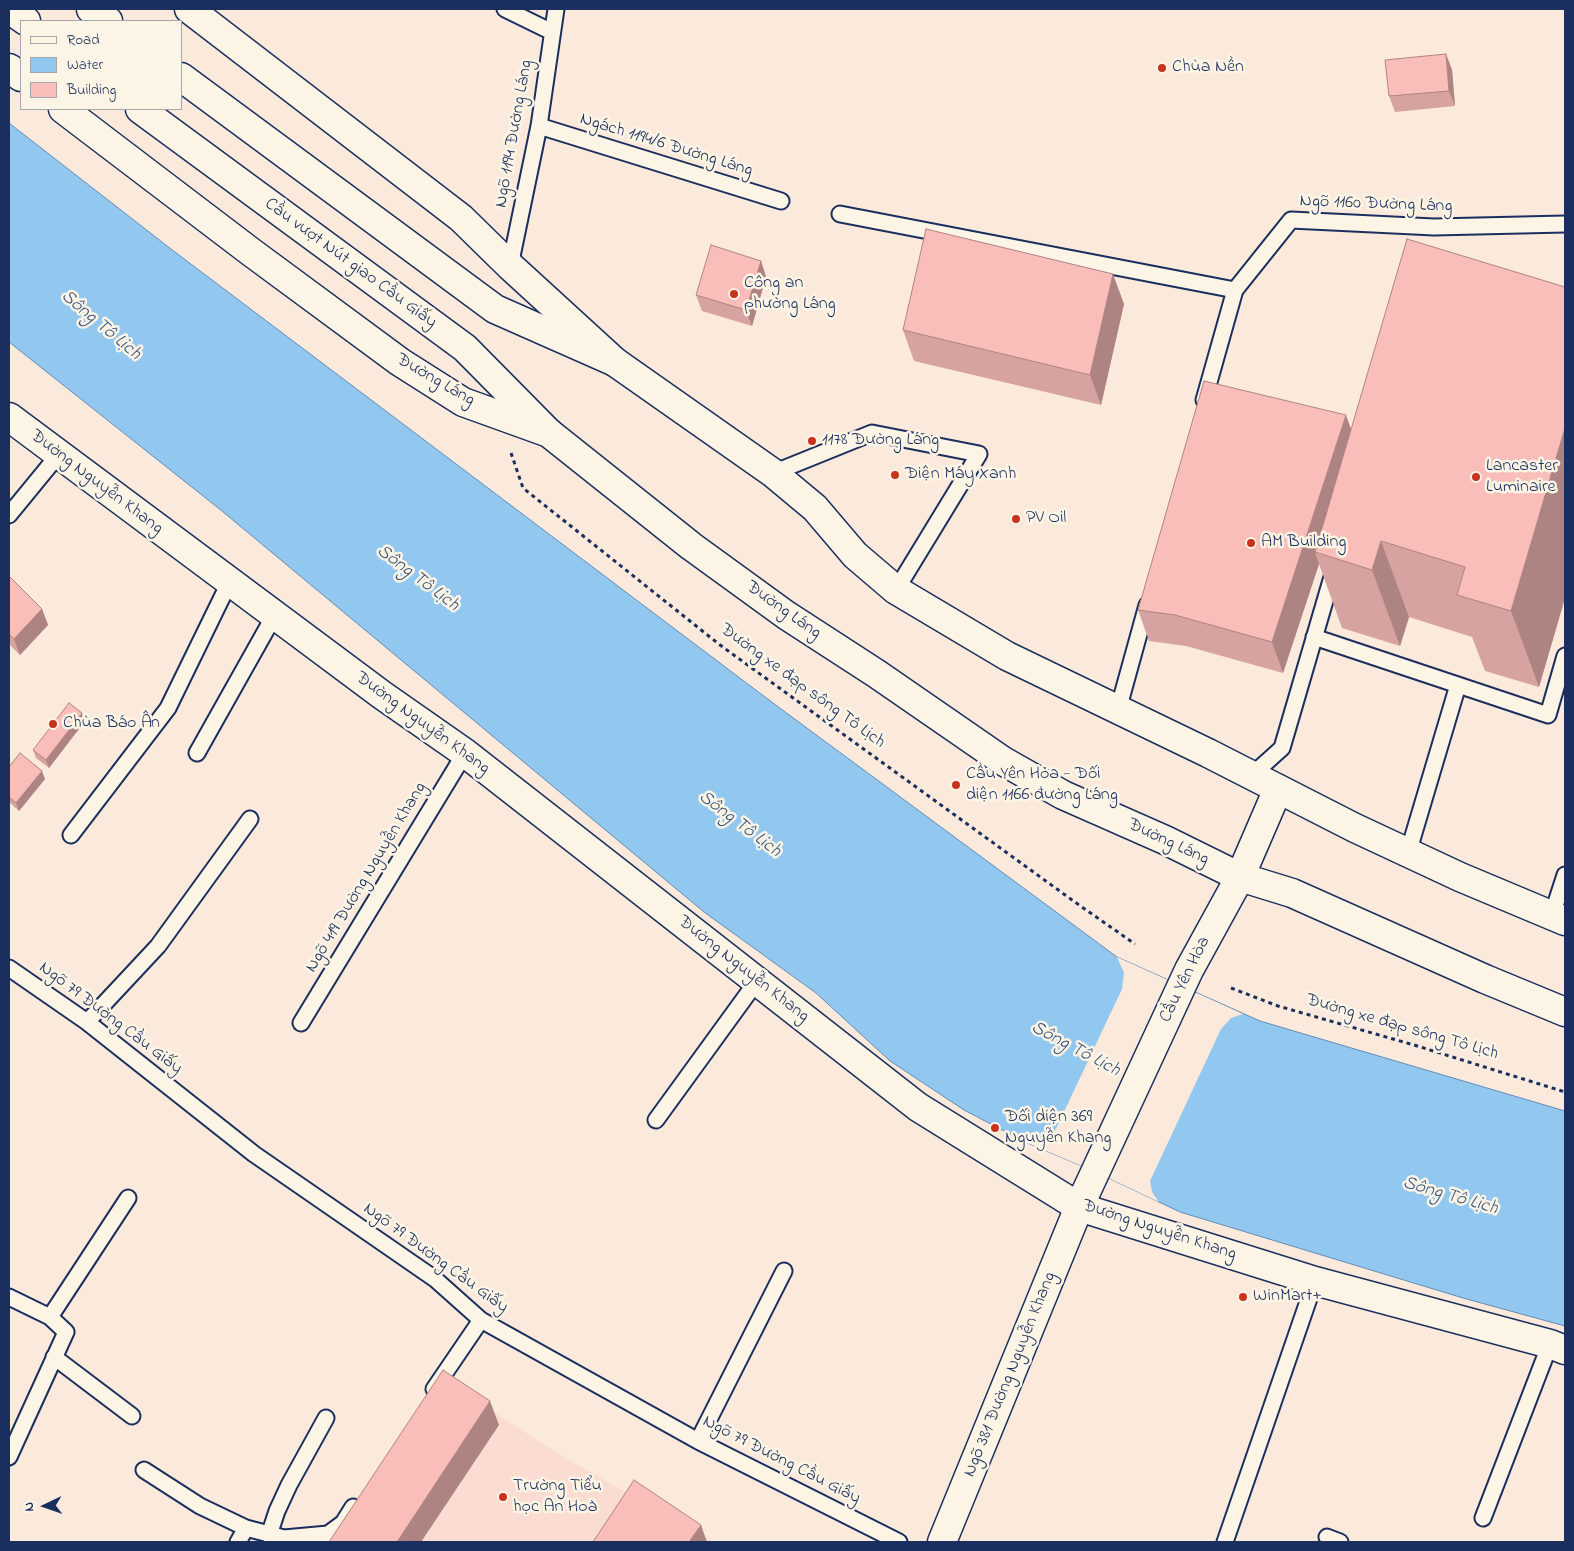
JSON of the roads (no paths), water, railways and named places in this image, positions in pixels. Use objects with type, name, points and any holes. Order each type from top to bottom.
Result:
[{"type":"main road","points":[[9,9],[25,20]]},
{"type":"main road","points":[[91,9],[107,20]]},
{"type":"main road","points":[[189,9],[461,218],[510,266],[615,362],[773,473],[815,508],[855,555],[896,590],[1007,656],[1408,853],[1559,918]]},
{"type":"main road","points":[[9,68],[20,76]]},
{"type":"main road","points":[[182,78],[495,309],[615,362]]},
{"type":"main road","name":"Đường Láng","points":[[64,110],[400,362],[463,402],[548,433],[691,546],[778,610],[877,674],[997,757],[1063,795],[1165,840],[1240,877],[1292,893],[1485,979],[1565,1012]]},
{"type":"main road","name":"Cầu vượt Nút giao Cầu Giấy","points":[[141,110],[465,348],[548,433]]},
{"type":"main road","name":"Đường Nguyễn Khang","points":[[9,417],[229,583],[465,753],[918,1107],[1079,1207],[1315,1281],[1558,1347]]},
{"type":"main road","name":"Cầu Yên Hòa","points":[[1079,1207],[1189,970],[1240,877],[1278,789]]},
{"type":"main road","name":"Ngõ 381 Đường Nguyễn Khang","points":[[942,1542],[1079,1207]]},
{"type":"lane","points":[[505,9],[552,32]]},
{"type":"lane","name":"Ngõ 1194 Đường Láng","points":[[510,266],[539,126],[556,9]]},
{"type":"lane","name":"Ngách 1194/6 Đường Láng","points":[[539,126],[781,201]]},
{"type":"lane","points":[[840,214],[1236,290]]},
{"type":"lane","name":"Ngõ 1160 Đường Láng","points":[[1201,410],[1236,290],[1291,220],[1434,227],[1565,224]]},
{"type":"lane","points":[[773,473],[872,433],[980,454],[896,590]]},
{"type":"lane","points":[[9,515],[59,454]]},
{"type":"lane","points":[[1251,776],[1282,748],[1339,552]]},
{"type":"lane","points":[[71,835],[168,708],[229,583]]},
{"type":"lane","points":[[1118,710],[1151,593]]},
{"type":"lane","points":[[197,753],[274,616]]},
{"type":"lane","points":[[1314,637],[1548,715],[1565,656]]},
{"type":"lane","points":[[1408,853],[1458,685]]},
{"type":"lane","name":"Ngõ 419 Đường Nguyễn Khang","points":[[301,1023],[465,753]]},
{"type":"lane","points":[[87,1022],[158,946],[250,820]]},
{"type":"lane","points":[[1559,918],[1565,875]]},
{"type":"lane","name":"Ngõ 79 Đường Cầu Giấy","points":[[9,968],[87,1022],[254,1154],[435,1279],[482,1320],[698,1440],[899,1542]]},
{"type":"lane","points":[[656,1120],[757,981]]},
{"type":"lane","points":[[50,1317],[128,1198]]},
{"type":"lane","points":[[698,1440],[784,1271]]},
{"type":"lane","points":[[1225,1542],[1315,1281]]},
{"type":"lane","points":[[9,1297],[50,1317],[66,1332],[9,1457]]},
{"type":"lane","points":[[426,1401],[482,1320]]},
{"type":"lane","points":[[1483,1518],[1558,1347]]},
{"type":"lane","points":[[54,1357],[132,1416]]},
{"type":"lane","points":[[269,1535],[288,1485],[326,1418]]},
{"type":"lane","points":[[144,1470],[200,1506],[246,1528],[284,1538],[328,1534],[343,1523],[359,1498]]},
{"type":"lane","points":[[238,1542],[246,1528]]},
{"type":"water","name":"Sông Tô Lịch","points":[[9,123],[171,249],[773,703],[1117,957],[1260,1021],[1565,1111],[1565,1326],[1463,1298],[1180,1212],[1096,1172],[1023,1141],[964,1110],[890,1061],[816,993],[704,912],[222,511],[9,342]]},
{"type":"place","name":"Chùa Nền","points":[[1162,68]]},
{"type":"place","name":"Công an phường Láng","points":[[734,294]]},
{"type":"place","name":"1178 Đường Láng","points":[[812,441]]},
{"type":"place","name":"Điện Máy Xanh","points":[[895,475]]},
{"type":"place","name":"Lancaster Luminaire","points":[[1476,477]]},
{"type":"place","name":"PV Oil","points":[[1016,519]]},
{"type":"place","name":"AM Building","points":[[1251,543]]},
{"type":"place","name":"Chùa Báo Ân","points":[[53,724]]},
{"type":"place","name":"Cầu Yên Hòa - Đối diện 1166 đường Láng","points":[[956,785]]},
{"type":"place","name":"Đối diện 369 Nguyễn Khang","points":[[995,1128]]},
{"type":"place","name":"WinMart+","points":[[1243,1297]]},
{"type":"place","name":"Trường Tiểu học An Hoà","points":[[503,1497]]}]
